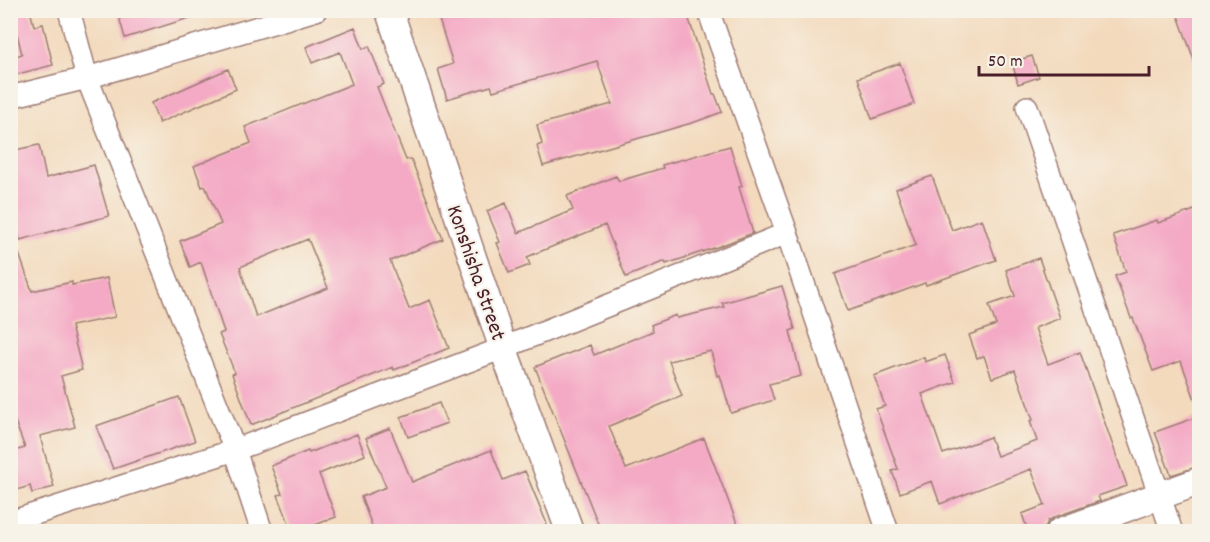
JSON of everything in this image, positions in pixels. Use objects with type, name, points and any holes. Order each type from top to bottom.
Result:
[{"type":"street","points":[[69,10],[87,78],[235,450],[262,531]]},
{"type":"street","points":[[10,97],[87,78],[316,10]]},
{"type":"street","name":"Konshisha Street","points":[[389,10],[503,348],[570,531]]},
{"type":"street","points":[[708,10],[787,233],[888,531]]},
{"type":"street","points":[[1027,107],[1172,531]]},
{"type":"street","points":[[10,522],[235,450],[503,348],[787,233]]},
{"type":"street","points":[[1060,531],[1200,481]]},
{"type":"building","points":[[11,10],[30,10],[34,26],[43,24],[53,65],[10,76],[10,58],[22,54]]},
{"type":"building","points":[[117,10],[199,10],[199,15],[125,38]]},
{"type":"building","points":[[436,10],[686,10],[713,94],[722,112],[543,166],[537,146],[542,144],[537,125],[612,104],[597,61],[493,91],[491,86],[447,99],[438,69],[453,64]]},
{"type":"building","points":[[1176,10],[1200,10],[1200,68],[1197,68]]},
{"type":"building","points":[[355,27],[363,49],[369,46],[384,84],[377,87],[406,160],[411,159],[443,239],[390,261],[409,309],[430,300],[449,348],[394,370],[393,367],[251,425],[232,374],[235,373],[219,334],[224,332],[201,262],[190,267],[180,241],[221,224],[194,166],[251,143],[245,127],[352,84],[340,52],[312,63],[306,47]],"holes":[[[308,239],[328,288],[256,317],[240,267]]]},
{"type":"building","points":[[1032,56],[1039,77],[1018,84],[1012,62]]},
{"type":"building","points":[[900,63],[914,104],[872,119],[858,78]]},
{"type":"building","points":[[228,69],[236,89],[159,123],[151,103]]},
{"type":"building","points":[[39,145],[46,178],[94,165],[109,216],[20,240],[10,204],[10,151]]},
{"type":"building","points":[[730,146],[753,233],[666,264],[665,261],[626,277],[605,225],[527,257],[530,265],[509,273],[497,243],[500,242],[487,211],[506,203],[518,233],[573,210],[567,196],[616,176],[619,181],[663,168],[662,165]]},
{"type":"building","points":[[932,176],[952,230],[982,219],[996,260],[848,311],[835,274],[916,245],[896,189]]},
{"type":"building","points":[[1200,208],[1200,405],[1197,405],[1181,361],[1153,371],[1115,276],[1126,272],[1113,235],[1157,220],[1158,223]]},
{"type":"building","points":[[13,236],[32,291],[72,282],[72,285],[107,278],[115,317],[71,326],[82,370],[61,376],[75,427],[40,436],[54,487],[32,493],[30,486],[10,492],[10,452],[25,448],[10,408],[10,237]]},
{"type":"building","points":[[1039,258],[1060,318],[1035,328],[1048,364],[1080,352],[1127,486],[1098,496],[1100,501],[1055,517],[1048,521],[1045,528],[1028,531],[1022,514],[1045,505],[1031,469],[940,504],[932,481],[900,493],[892,471],[898,469],[876,409],[885,406],[874,376],[924,357],[925,362],[945,355],[955,382],[922,394],[943,454],[990,437],[997,456],[1037,441],[1030,421],[1033,420],[1015,370],[992,378],[984,356],[977,358],[969,335],[996,325],[989,305],[1015,296],[1006,270]]},
{"type":"building","points":[[782,286],[795,329],[790,331],[801,376],[769,384],[774,400],[731,413],[720,375],[717,376],[711,351],[669,361],[682,396],[609,426],[626,469],[704,438],[740,531],[601,531],[535,367],[590,345],[594,355],[653,331],[651,325],[676,315],[677,318],[724,307],[722,303]]},
{"type":"building","points":[[179,397],[195,441],[113,469],[96,426]]},
{"type":"building","points":[[439,403],[447,423],[408,437],[401,417]]},
{"type":"building","points":[[1200,416],[1200,466],[1171,475],[1155,432]]},
{"type":"building","points":[[390,428],[412,482],[491,450],[503,480],[525,471],[547,524],[530,531],[374,531],[361,497],[386,487],[366,438]]},
{"type":"building","points":[[357,434],[365,455],[319,474],[336,517],[299,531],[292,531],[278,495],[282,494],[271,466]]}]
